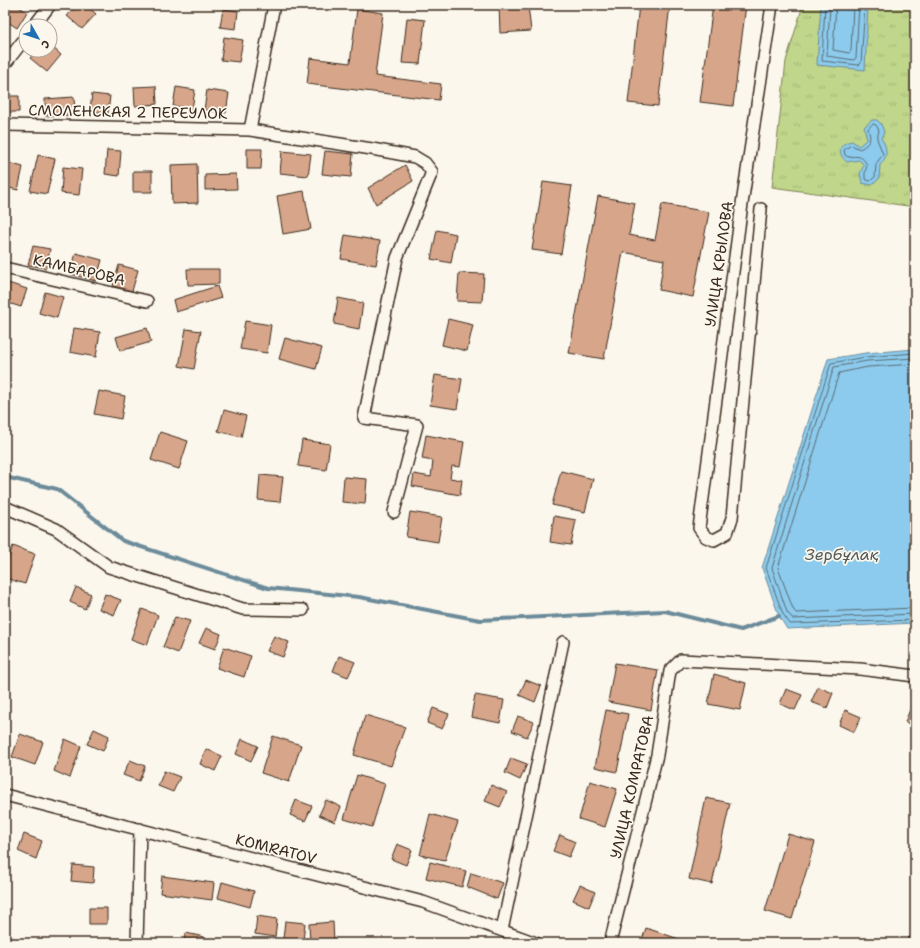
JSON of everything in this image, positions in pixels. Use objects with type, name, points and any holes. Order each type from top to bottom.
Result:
[{"type":"street","points":[[40,18],[50,5]]},
{"type":"street","points":[[250,130],[274,5]]},
{"type":"street","name":"УЛИЦА КРЫЛОВА","points":[[761,209],[732,518],[726,533],[714,540],[706,537],[699,528],[742,204],[772,5]]},
{"type":"street","points":[[5,64],[18,47]]},
{"type":"street","name":"СМОЛЕНСКАЯ 2 ПЕРЕУЛОК","points":[[5,125],[250,130],[415,157],[425,163],[432,172],[397,258],[364,418],[417,425],[394,512]]},
{"type":"street","name":"КАМБАРОВА","points":[[5,268],[147,301]]},
{"type":"street","points":[[5,507],[56,530],[109,567],[243,609],[303,610]]},
{"type":"street","points":[[502,930],[563,642]]},
{"type":"street","name":"УЛИЦА КОМРАТОВА","points":[[610,943],[658,754],[670,671],[681,660],[860,668],[915,676]]},
{"type":"street","name":"KOMRATOV","points":[[5,795],[423,902],[536,943]]},
{"type":"street","points":[[137,943],[140,829]]},
{"type":"green space","points":[[803,5],[915,5],[915,207],[772,187],[786,61]]},
{"type":"water","points":[[821,5],[868,5],[865,70],[817,65]]},
{"type":"water","points":[[872,120],[877,120],[881,124],[884,132],[881,138],[885,145],[886,156],[880,165],[879,179],[871,185],[862,183],[860,173],[864,165],[859,160],[847,162],[841,155],[840,149],[844,144],[852,141],[859,146],[867,139],[864,127]]},
{"type":"water","name":"Зербұлақ","points":[[915,349],[915,623],[787,629],[779,616],[762,568],[828,359],[866,353]]},
{"type":"building","points":[[8,5],[16,5],[27,12],[23,18],[18,18],[17,28],[5,20],[5,9]]},
{"type":"building","points":[[77,5],[86,5],[96,14],[82,29],[67,16]]},
{"type":"building","points":[[499,5],[528,5],[531,31],[500,33]]},
{"type":"building","points":[[639,5],[670,5],[658,106],[628,103]]},
{"type":"building","points":[[713,5],[746,5],[733,106],[700,102]]},
{"type":"building","points":[[223,9],[238,11],[236,29],[220,27]]},
{"type":"building","points":[[357,9],[383,13],[375,76],[441,84],[439,100],[307,84],[310,58],[350,63]]},
{"type":"building","points":[[407,18],[425,20],[420,64],[402,63]]},
{"type":"building","points":[[224,37],[243,40],[239,62],[221,60]]},
{"type":"building","points":[[58,52],[61,55],[47,72],[30,58],[58,58]]},
{"type":"building","points":[[156,86],[157,104],[135,106],[134,87]]},
{"type":"building","points":[[176,87],[195,90],[192,109],[173,106]]},
{"type":"building","points":[[207,90],[229,93],[226,113],[204,110]]},
{"type":"building","points":[[92,94],[110,96],[108,113],[90,111]]},
{"type":"building","points":[[5,96],[19,96],[19,112],[5,112]]},
{"type":"building","points":[[74,97],[75,115],[45,116],[45,99]]},
{"type":"building","points":[[247,149],[262,149],[261,169],[247,169]]},
{"type":"building","points":[[107,150],[121,151],[119,176],[105,174]]},
{"type":"building","points":[[282,151],[311,154],[308,176],[280,173]]},
{"type":"building","points":[[325,151],[353,154],[351,177],[322,174]]},
{"type":"building","points":[[38,155],[55,159],[47,194],[30,191]]},
{"type":"building","points":[[5,162],[23,167],[18,190],[5,187]]},
{"type":"building","points":[[197,164],[198,203],[172,204],[171,165]]},
{"type":"building","points":[[405,165],[413,181],[376,204],[368,188]]},
{"type":"building","points":[[63,167],[82,169],[79,195],[61,193]]},
{"type":"building","points":[[133,171],[152,171],[152,192],[133,192]]},
{"type":"building","points":[[236,174],[237,189],[205,190],[205,175]]},
{"type":"building","points":[[543,182],[572,186],[561,254],[532,250]]},
{"type":"building","points":[[304,191],[311,229],[283,234],[277,196]]},
{"type":"building","points":[[598,196],[635,203],[629,235],[655,240],[662,204],[709,212],[693,297],[659,290],[664,260],[623,252],[604,359],[569,353]]},
{"type":"building","points":[[437,230],[456,234],[451,263],[431,259]]},
{"type":"building","points":[[345,235],[380,241],[376,265],[341,259]]},
{"type":"building","points":[[33,246],[50,249],[46,268],[28,265]]},
{"type":"building","points":[[76,253],[102,260],[96,281],[70,274]]},
{"type":"building","points":[[119,265],[138,270],[132,291],[113,286]]},
{"type":"building","points":[[187,269],[219,269],[219,284],[188,285]]},
{"type":"building","points":[[459,273],[484,274],[482,302],[457,301]]},
{"type":"building","points":[[5,282],[27,289],[21,307],[5,302]]},
{"type":"building","points":[[217,286],[221,298],[176,312],[173,300]]},
{"type":"building","points":[[45,292],[63,297],[57,318],[39,313]]},
{"type":"building","points":[[338,298],[363,303],[359,329],[334,324]]},
{"type":"building","points":[[448,319],[473,325],[467,351],[442,345]]},
{"type":"building","points":[[245,321],[271,325],[267,353],[240,349]]},
{"type":"building","points":[[74,328],[100,332],[96,357],[70,352]]},
{"type":"building","points":[[147,328],[151,342],[120,351],[116,337]]},
{"type":"building","points":[[186,329],[201,331],[194,369],[179,366]]},
{"type":"building","points":[[285,338],[322,348],[316,369],[279,359]]},
{"type":"building","points":[[435,375],[462,379],[457,409],[430,405]]},
{"type":"building","points":[[99,391],[125,396],[121,419],[94,414]]},
{"type":"building","points":[[224,410],[246,416],[241,437],[218,431]]},
{"type":"building","points":[[160,432],[188,441],[179,469],[151,460]]},
{"type":"building","points":[[426,435],[464,442],[460,467],[452,466],[450,478],[462,480],[460,495],[412,486],[414,474],[431,477],[433,461],[422,459]]},
{"type":"building","points":[[302,440],[330,444],[326,470],[298,466]]},
{"type":"building","points":[[561,471],[593,479],[585,512],[552,505]]},
{"type":"building","points":[[260,475],[283,477],[280,502],[258,500]]},
{"type":"building","points":[[344,477],[367,479],[365,504],[342,502]]},
{"type":"building","points":[[410,512],[442,517],[438,542],[406,537]]},
{"type":"building","points":[[554,516],[576,520],[571,545],[550,542]]},
{"type":"building","points":[[13,546],[35,554],[25,584],[5,578],[5,567]]},
{"type":"building","points":[[76,587],[91,594],[85,609],[70,602]]},
{"type":"building","points":[[105,594],[121,600],[114,615],[99,609]]},
{"type":"building","points":[[142,609],[158,615],[147,645],[131,639]]},
{"type":"building","points":[[175,617],[190,621],[178,653],[163,647]]},
{"type":"building","points":[[206,628],[221,634],[215,649],[199,643]]},
{"type":"building","points":[[274,636],[289,642],[283,657],[267,651]]},
{"type":"building","points":[[224,647],[251,656],[244,677],[217,668]]},
{"type":"building","points":[[339,656],[355,662],[348,677],[333,671]]},
{"type":"building","points":[[615,663],[658,670],[651,710],[608,702]]},
{"type":"building","points":[[714,674],[746,683],[740,710],[708,704]]},
{"type":"building","points":[[526,680],[541,686],[535,702],[519,695]]},
{"type":"building","points":[[818,687],[833,693],[827,708],[811,702]]},
{"type":"building","points":[[786,689],[802,695],[795,710],[780,704]]},
{"type":"building","points":[[475,695],[504,700],[500,723],[471,717]]},
{"type":"building","points":[[911,707],[915,708],[915,726],[905,722]]},
{"type":"building","points":[[433,708],[449,714],[442,729],[427,723]]},
{"type":"building","points":[[606,710],[628,714],[617,772],[595,767]]},
{"type":"building","points":[[845,710],[861,717],[854,732],[839,725]]},
{"type":"building","points":[[365,715],[405,727],[391,766],[354,755]]},
{"type":"building","points":[[518,716],[534,722],[527,737],[512,731]]},
{"type":"building","points":[[94,729],[109,736],[103,751],[87,744]]},
{"type":"building","points":[[20,734],[43,742],[35,765],[12,757]]},
{"type":"building","points":[[273,736],[301,745],[289,782],[261,773]]},
{"type":"building","points":[[65,739],[81,746],[70,778],[54,771]]},
{"type":"building","points":[[242,739],[258,746],[251,761],[236,754]]},
{"type":"building","points":[[206,749],[222,756],[215,771],[200,764]]},
{"type":"building","points":[[511,758],[527,764],[520,780],[505,773]]},
{"type":"building","points":[[130,760],[145,766],[139,781],[123,775]]},
{"type":"building","points":[[164,771],[180,777],[173,792],[158,786]]},
{"type":"building","points":[[357,775],[385,784],[372,827],[344,819]]},
{"type":"building","points":[[590,781],[617,789],[605,827],[579,819]]},
{"type":"building","points":[[491,785],[507,792],[500,807],[485,801]]},
{"type":"building","points":[[706,798],[730,803],[712,884],[689,879]]},
{"type":"building","points":[[296,800],[312,806],[305,821],[290,815]]},
{"type":"building","points":[[326,800],[341,807],[335,822],[319,815]]},
{"type":"building","points":[[430,814],[458,822],[445,860],[420,855]]},
{"type":"building","points":[[24,834],[42,841],[36,859],[18,851]]},
{"type":"building","points":[[788,834],[815,842],[792,919],[765,911]]},
{"type":"building","points":[[560,835],[575,842],[569,857],[553,851]]},
{"type":"building","points":[[397,844],[412,850],[406,865],[391,859]]},
{"type":"building","points":[[430,862],[466,871],[462,887],[426,878]]},
{"type":"building","points":[[73,865],[94,867],[93,883],[71,881]]},
{"type":"building","points":[[471,873],[503,883],[497,899],[467,887]]},
{"type":"building","points":[[162,876],[214,883],[212,900],[160,893]]},
{"type":"building","points":[[222,882],[254,891],[250,907],[218,898]]},
{"type":"building","points":[[580,885],[595,892],[589,907],[573,900]]},
{"type":"building","points":[[89,908],[107,908],[107,924],[89,924]]},
{"type":"building","points":[[257,916],[277,919],[275,937],[255,934]]},
{"type":"building","points":[[285,921],[305,923],[303,941],[283,939]]},
{"type":"building","points":[[333,922],[334,943],[310,943],[309,924]]},
{"type":"building","points":[[646,928],[682,940],[681,943],[641,943]]},
{"type":"building","points":[[186,933],[204,937],[203,943],[183,943]]},
{"type":"building","points":[[909,937],[915,939],[915,943],[906,943]]},
{"type":"waterway","points":[[5,477],[57,489],[123,541],[268,588],[359,597],[480,620],[665,611],[741,630],[779,616]]}]
